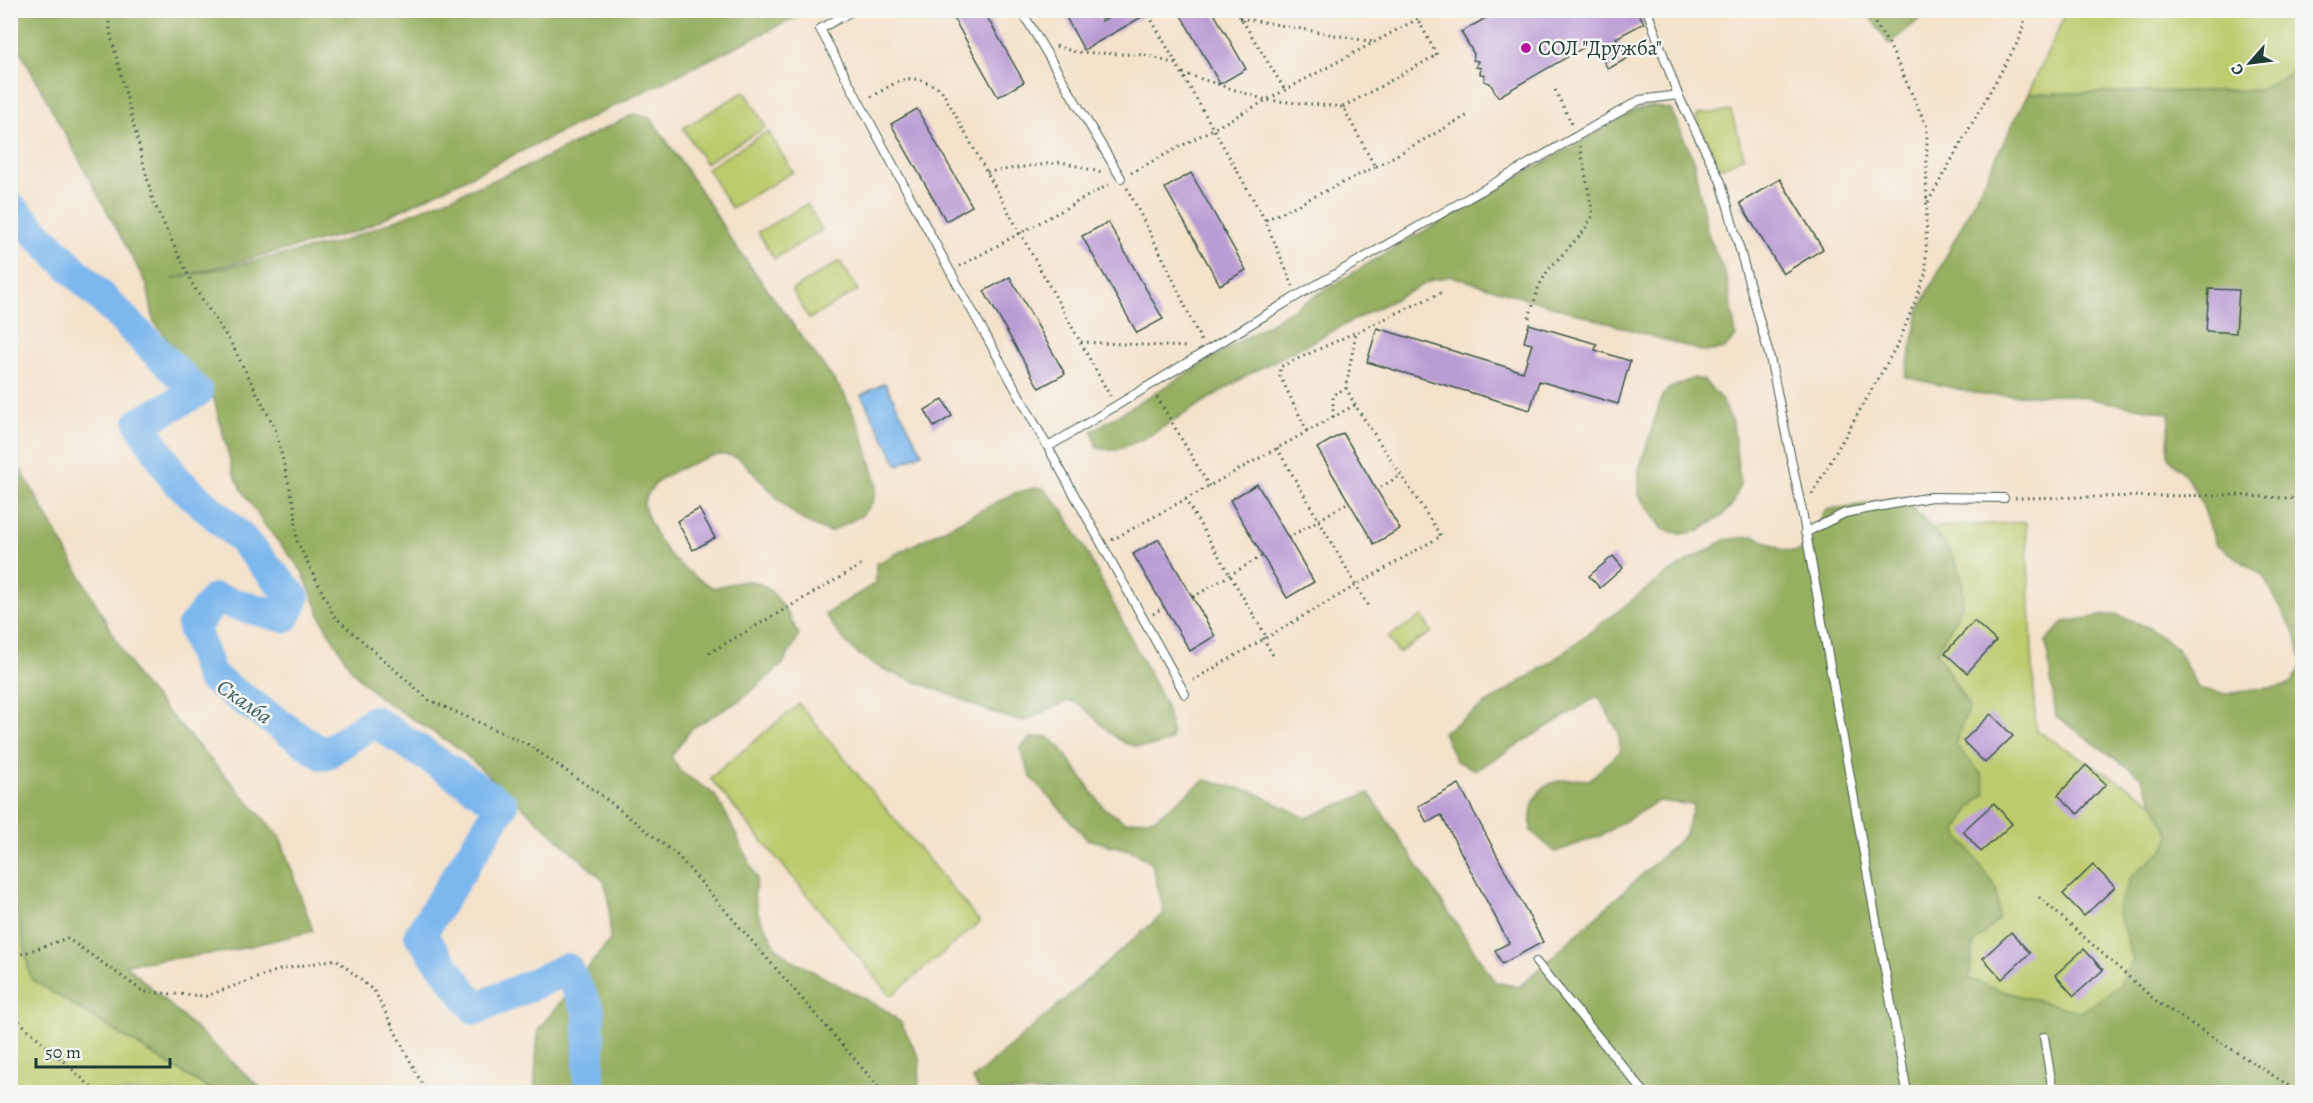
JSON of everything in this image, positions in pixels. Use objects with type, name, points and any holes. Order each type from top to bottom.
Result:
[{"type":"lane","points":[[854,10],[820,29],[950,271],[1183,691]]},
{"type":"lane","points":[[1021,10],[1121,178]]},
{"type":"lane","points":[[1647,10],[1678,95],[1721,182],[1770,358],[1802,511],[1907,1092]]},
{"type":"lane","points":[[1048,447],[1297,296],[1640,100],[1678,95]]},
{"type":"lane","points":[[1805,533],[1845,513],[1931,497],[2004,498]]},
{"type":"lane","points":[[1536,962],[1644,1092]]},
{"type":"lane","points":[[2044,1037],[2053,1092]]},
{"type":"path","points":[[107,10],[111,36],[153,201],[194,287],[231,343],[275,428],[295,509],[297,541],[334,616],[429,700],[527,744],[601,795],[678,856],[883,1092]]},
{"type":"path","points":[[1146,10],[1265,220],[1297,296]]},
{"type":"path","points":[[1236,10],[1285,90]]},
{"type":"path","points":[[950,271],[1434,10]]},
{"type":"path","points":[[1802,511],[1900,340],[1926,272],[1927,127],[1889,44],[1866,10]]},
{"type":"path","points":[[1927,204],[2020,38],[2028,10]]},
{"type":"path","points":[[1240,18],[1375,42]]},
{"type":"path","points":[[1183,73],[1266,100],[1343,107],[1437,55],[1417,19]]},
{"type":"path","points":[[1038,40],[1075,52],[1145,55],[1178,64]]},
{"type":"path","points":[[860,104],[904,79],[920,78],[941,89],[1115,405]]},
{"type":"path","points":[[1529,318],[1539,286],[1548,270],[1584,231],[1593,214],[1578,136],[1555,90]]},
{"type":"path","points":[[1343,107],[1375,167]]},
{"type":"path","points":[[1265,220],[1375,167],[1470,114]]},
{"type":"path","points":[[987,172],[1062,162],[1121,178],[1167,266],[1205,350],[1081,342]]},
{"type":"path","points":[[1307,431],[1281,376],[1280,368],[1443,292]]},
{"type":"path","points":[[1183,691],[1264,637],[1441,536],[1346,388],[1357,331]]},
{"type":"path","points":[[1149,384],[1209,486]]},
{"type":"path","points":[[1333,417],[1334,395],[1346,388]]},
{"type":"path","points":[[1102,545],[1355,405]]},
{"type":"path","points":[[1277,448],[1368,606]]},
{"type":"path","points":[[1376,490],[1401,475]]},
{"type":"path","points":[[2004,498],[2232,495],[2302,499]]},
{"type":"path","points":[[1185,499],[1230,575],[1274,657]]},
{"type":"path","points":[[1288,538],[1349,502]]},
{"type":"path","points":[[1193,597],[1262,556]]},
{"type":"path","points":[[709,653],[863,564]]},
{"type":"path","points":[[2039,897],[2157,1002],[2299,1092]]},
{"type":"path","points":[[10,958],[67,938],[144,992],[206,996],[279,970],[336,959],[375,992],[426,1092]]},
{"type":"path","points":[[10,1013],[97,1092]]},
{"type":"green space","points":[[13,11],[809,11],[358,231],[172,279],[341,242],[530,165],[634,114],[651,118],[731,240],[844,394],[862,432],[877,485],[873,502],[861,516],[830,532],[807,523],[780,501],[742,461],[732,456],[712,456],[692,463],[665,476],[651,490],[643,504],[661,544],[677,562],[713,588],[750,581],[767,588],[786,610],[799,635],[783,664],[739,701],[692,728],[671,757],[681,772],[714,794],[725,812],[757,878],[754,896],[758,914],[777,948],[791,960],[886,1010],[901,1023],[920,1059],[918,1092],[534,1092],[538,1030],[610,940],[609,899],[604,881],[458,748],[380,698],[353,672],[324,624],[302,571],[264,524],[242,490],[233,472],[214,399],[154,322],[147,285],[16,43]]},
{"type":"green space","points":[[1866,11],[1930,11],[1889,44]]},
{"type":"green space","points":[[2067,11],[2302,11],[2302,67],[2260,90],[2028,94]]},
{"type":"green space","points":[[2302,67],[2302,665],[2296,636],[2263,576],[2216,544],[2201,501],[2188,478],[2168,457],[2169,413],[2069,395],[1984,395],[1905,377],[1920,308],[2028,94],[2259,90]]},
{"type":"green space","points":[[745,91],[766,127],[705,163],[683,128]]},
{"type":"green space","points":[[1653,106],[1671,110],[1693,158],[1707,231],[1727,280],[1736,336],[1724,349],[1705,352],[1451,276],[1432,280],[1249,374],[1147,437],[1116,450],[1097,448],[1092,431],[1386,253],[1636,110]]},
{"type":"green space","points":[[1731,111],[1744,156],[1723,168],[1719,166],[1696,118],[1699,114]]},
{"type":"green space","points":[[768,131],[793,172],[731,208],[707,168]]},
{"type":"green space","points":[[807,204],[822,230],[774,259],[758,232]]},
{"type":"green space","points":[[840,261],[858,290],[809,319],[792,290]]},
{"type":"green space","points":[[1694,378],[1703,380],[1722,400],[1733,425],[1740,484],[1734,502],[1722,516],[1699,531],[1681,534],[1663,529],[1639,495],[1639,470],[1662,396],[1669,389]]},
{"type":"green space","points":[[11,452],[139,680],[280,837],[313,931],[226,952],[125,964],[265,1092],[214,1092],[31,979],[17,911],[10,900]]},
{"type":"green space","points":[[1043,488],[1062,509],[1081,541],[1165,704],[1172,731],[1171,740],[1154,746],[1140,747],[1128,744],[1108,731],[1076,702],[1067,701],[1024,721],[990,712],[947,693],[896,675],[872,663],[850,647],[825,614],[876,583],[876,564],[1015,493]]},
{"type":"green space","points":[[1903,498],[1935,532],[1954,558],[1963,588],[1960,609],[1937,652],[1969,707],[1955,744],[1982,775],[1986,793],[1971,807],[1956,831],[1997,889],[1999,919],[1974,943],[1969,979],[2009,993],[2081,1012],[2119,986],[2133,959],[2117,909],[2131,877],[2164,849],[2170,835],[2141,777],[2056,716],[2046,641],[2064,622],[2115,614],[2148,627],[2177,649],[2198,688],[2225,694],[2290,685],[2302,665],[2302,1092],[980,1092],[973,1079],[1164,913],[1152,863],[1133,851],[1087,839],[1031,777],[1020,749],[1030,738],[1047,736],[1060,747],[1103,807],[1125,822],[1155,818],[1205,780],[1254,792],[1306,818],[1369,793],[1495,982],[1519,987],[1684,836],[1694,805],[1658,801],[1600,836],[1555,852],[1531,831],[1531,816],[1537,794],[1552,783],[1563,780],[1589,780],[1620,752],[1619,733],[1598,696],[1476,770],[1456,761],[1443,732],[1551,662],[1668,573],[1725,540],[1755,536],[1780,549],[1795,552],[1809,547],[1825,510]]},
{"type":"green space","points":[[2026,522],[2036,730],[2200,831],[2115,1065],[1934,1092],[1869,531]]},
{"type":"green space","points":[[1422,616],[1432,632],[1398,653],[1388,637]]},
{"type":"green space","points":[[799,704],[980,922],[891,996],[710,778]]},
{"type":"green space","points":[[10,900],[17,911],[31,979],[214,1092],[11,1092]]},
{"type":"water","points":[[885,383],[922,453],[898,465],[861,395]]},
{"type":"building","points":[[949,10],[983,10],[1024,82],[998,97]]},
{"type":"building","points":[[1062,10],[1096,10],[1102,21],[1122,10],[1154,10],[1084,50]]},
{"type":"building","points":[[1178,10],[1212,10],[1246,69],[1220,84]]},
{"type":"building","name":"СОЛ \"Дружба\"","points":[[1500,10],[1637,10],[1644,23],[1616,38],[1628,58],[1608,69],[1593,42],[1498,97],[1490,83],[1484,81],[1485,75],[1480,74],[1481,68],[1476,67],[1478,61],[1473,60],[1474,54],[1461,32]]},
{"type":"building","points":[[917,109],[972,206],[946,221],[891,124]]},
{"type":"building","points":[[1191,173],[1246,270],[1220,285],[1165,188]]},
{"type":"building","points":[[1780,179],[1823,249],[1783,274],[1740,203]]},
{"type":"building","points":[[1108,222],[1163,319],[1137,333],[1082,236]]},
{"type":"building","points":[[1010,277],[1065,374],[1039,388],[984,291]]},
{"type":"building","points":[[2209,289],[2239,290],[2236,333],[2206,331]]},
{"type":"building","points":[[1529,324],[1597,344],[1595,350],[1630,361],[1618,404],[1539,381],[1530,410],[1367,362],[1377,328],[1523,372],[1532,344],[1524,342]]},
{"type":"building","points":[[943,399],[952,416],[934,427],[925,410]]},
{"type":"building","points":[[1343,433],[1400,529],[1374,544],[1317,448]]},
{"type":"building","points":[[1257,484],[1314,582],[1287,598],[1230,500]]},
{"type":"building","points":[[699,509],[715,538],[693,550],[677,521]]},
{"type":"building","points":[[1159,539],[1215,636],[1190,651],[1133,554]]},
{"type":"building","points":[[1613,556],[1623,568],[1600,588],[1589,576]]},
{"type":"building","points":[[1974,621],[1996,641],[1967,673],[1945,653]]},
{"type":"building","points":[[1991,714],[2013,736],[1985,763],[1963,741]]},
{"type":"building","points":[[2086,765],[2106,784],[2078,814],[2058,795]]},
{"type":"building","points":[[1459,784],[1543,942],[1502,964],[1495,950],[1509,943],[1441,815],[1427,823],[1418,806]]},
{"type":"building","points":[[1994,803],[2012,824],[1981,852],[1963,831]]},
{"type":"building","points":[[2093,865],[2115,887],[2084,916],[2063,894]]},
{"type":"building","points":[[2011,932],[2030,953],[2002,979],[1983,958]]},
{"type":"building","points":[[2084,949],[2103,970],[2074,996],[2055,975]]},
{"type":"waterway","name":"Скалба","points":[[10,207],[197,392],[140,423],[175,479],[239,536],[294,598],[285,617],[215,599],[193,627],[211,677],[324,755],[374,721],[502,805],[420,935],[476,1009],[567,969],[589,1011],[589,1092]]},
{"type":"place","name":"СОЛ \"Дружба\"","points":[[1526,48]]}]
